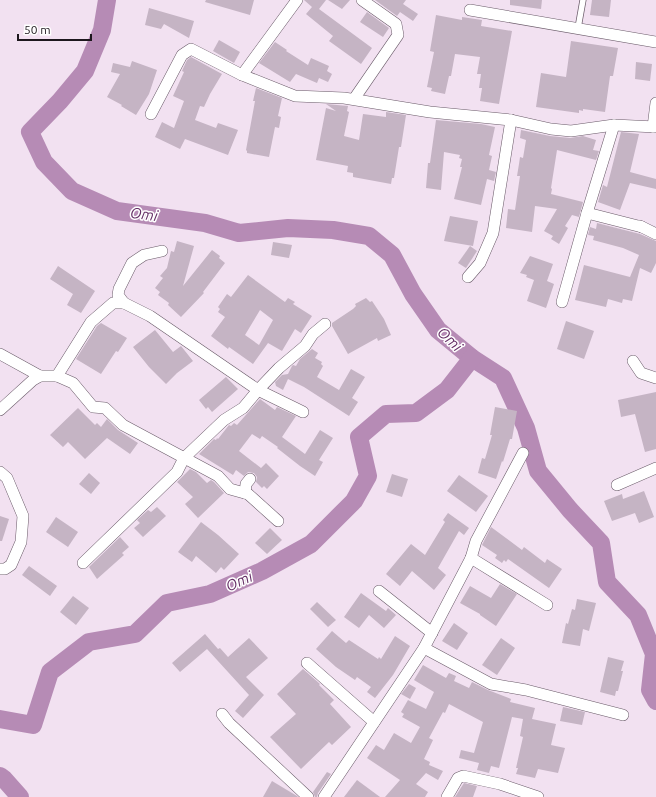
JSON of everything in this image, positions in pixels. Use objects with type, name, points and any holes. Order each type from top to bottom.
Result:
[{"type":"street","points":[[242,74],[297,0]]},
{"type":"street","points":[[354,99],[398,35],[396,24],[362,0]]},
{"type":"street","points":[[470,10],[656,42]]},
{"type":"street","points":[[151,114],[182,56],[191,49],[242,74],[295,96],[354,99],[430,112],[511,120],[571,131],[614,125],[654,127],[656,103]]},
{"type":"street","points":[[468,277],[480,263],[493,233],[511,120]]},
{"type":"street","points":[[562,302],[614,125]]},
{"type":"street","points":[[587,213],[641,227],[656,234]]},
{"type":"street","points":[[162,251],[144,255],[132,263],[119,288],[118,295],[124,303],[150,316],[258,390],[303,412]]},
{"type":"street","points":[[57,376],[91,322],[113,303],[124,303]]},
{"type":"street","points":[[83,563],[177,472],[184,458],[224,420],[243,408],[258,390],[305,346],[313,334],[325,324]]},
{"type":"street","points":[[0,354],[40,376],[57,376],[73,383],[92,407],[105,408],[123,425],[218,476],[230,489],[248,494],[278,521]]},
{"type":"street","points":[[634,361],[641,373],[656,378]]},
{"type":"street","points":[[0,410],[33,380],[40,376]]},
{"type":"street","points":[[324,797],[424,648],[471,558],[476,540],[523,453]]},
{"type":"street","points":[[617,485],[656,468]]},
{"type":"street","points":[[0,472],[7,478],[23,516],[21,542],[11,566],[5,569],[0,569]]},
{"type":"street","points":[[245,493],[246,484],[250,479]]},
{"type":"street","points":[[471,558],[547,605]]},
{"type":"street","points":[[379,591],[432,633]]},
{"type":"street","points":[[424,648],[490,684],[526,690],[623,715]]},
{"type":"street","points":[[307,663],[374,722]]},
{"type":"street","points":[[222,714],[229,723],[308,797]]},
{"type":"street","points":[[447,797],[458,778],[462,776],[500,784],[538,797]]},
{"type":"lane","points":[[578,28],[583,0]]},
{"type":"building","points":[[206,0],[254,0],[250,15],[205,2]]},
{"type":"building","points":[[304,0],[326,0],[319,9],[372,48],[361,64],[329,41],[333,36],[306,14],[312,7]]},
{"type":"building","points":[[328,0],[350,0],[342,9]]},
{"type":"building","points":[[375,0],[406,0],[403,4],[418,14],[413,21],[400,12],[397,16]]},
{"type":"building","points":[[510,0],[542,0],[541,9],[510,5]]},
{"type":"building","points":[[592,0],[611,0],[609,17],[590,15]]},
{"type":"building","points":[[149,8],[194,21],[189,38],[164,24],[161,29],[145,25]]},
{"type":"building","points":[[367,12],[389,28],[383,37],[360,22]]},
{"type":"building","points":[[436,15],[462,20],[462,17],[482,20],[481,26],[512,31],[499,104],[480,101],[482,88],[479,88],[481,74],[477,74],[480,57],[455,54],[451,76],[449,76],[445,94],[431,91],[432,88],[427,87],[434,52],[430,51]]},
{"type":"building","points":[[219,40],[240,52],[234,63],[213,51]]},
{"type":"building","points":[[571,41],[618,48],[613,76],[610,76],[605,112],[583,109],[583,111],[579,110],[579,113],[536,107],[541,73],[566,77]]},
{"type":"building","points":[[275,42],[308,65],[311,58],[329,66],[327,71],[332,74],[328,82],[319,78],[317,83],[296,74],[290,82],[259,63]]},
{"type":"building","points":[[191,57],[222,74],[204,107],[200,106],[195,120],[216,128],[218,123],[238,130],[228,155],[185,139],[180,149],[155,137],[162,122],[174,128],[184,101],[173,96],[184,72],[182,71],[187,60]]},
{"type":"building","points":[[132,61],[157,70],[149,94],[136,115],[107,97],[120,74],[111,72],[113,63],[130,67]]},
{"type":"building","points":[[636,62],[652,64],[650,81],[635,79]]},
{"type":"building","points":[[256,88],[282,98],[278,116],[281,117],[279,128],[275,127],[269,157],[247,153],[246,150]]},
{"type":"building","points":[[326,104],[348,106],[347,111],[349,112],[344,136],[359,140],[363,114],[386,117],[386,112],[406,115],[401,147],[399,147],[394,178],[392,178],[391,184],[353,177],[353,173],[347,172],[348,166],[316,160],[326,108],[336,111]]},
{"type":"building","points":[[436,120],[481,124],[495,127],[489,155],[492,156],[489,170],[496,172],[494,181],[487,179],[481,205],[454,199],[462,167],[460,167],[462,159],[459,158],[460,155],[444,152],[441,190],[426,188],[428,163],[430,163]]},
{"type":"building","points":[[521,130],[550,136],[570,138],[583,136],[596,140],[593,150],[599,151],[596,160],[557,150],[551,194],[583,202],[579,217],[572,215],[565,226],[568,228],[559,244],[551,239],[553,236],[544,231],[557,209],[535,206],[532,232],[506,228],[508,209],[515,210],[520,176],[517,176],[520,157],[523,158],[526,140],[520,138]]},
{"type":"building","points":[[621,132],[639,134],[630,172],[656,179],[656,189],[630,183],[620,210],[598,202],[603,185],[607,187]]},
{"type":"building","points":[[450,216],[478,221],[473,246],[444,241]]},
{"type":"building","points":[[597,223],[640,234],[656,241],[656,263],[651,273],[640,268],[632,301],[623,299],[622,303],[608,299],[606,307],[575,300],[584,265],[630,277],[639,255],[623,248],[593,240],[594,236],[588,235],[590,227],[596,229]]},
{"type":"building","points":[[177,241],[194,246],[183,286],[212,250],[220,256],[219,258],[225,263],[203,292],[204,293],[181,317],[168,305],[169,303],[158,295],[160,292],[155,288],[163,278],[160,276],[167,268],[171,251],[174,252]]},
{"type":"building","points":[[273,242],[292,245],[289,258],[271,255]]},
{"type":"building","points":[[470,246],[477,251],[466,268],[458,263]]},
{"type":"building","points":[[530,256],[553,264],[547,281],[554,284],[546,308],[527,301],[534,280],[526,277],[527,275],[520,273]]},
{"type":"building","points":[[58,266],[95,291],[81,313],[67,305],[73,294],[50,279]]},
{"type":"building","points":[[248,275],[285,302],[288,298],[295,302],[293,304],[312,316],[301,333],[295,329],[282,351],[268,343],[253,364],[229,347],[228,349],[211,336],[225,317],[218,312],[220,309],[218,307],[227,294],[231,297]],"holes":[[[260,310],[273,320],[259,345],[245,335]]]},
{"type":"building","points":[[366,298],[370,302],[372,301],[384,319],[391,335],[378,341],[377,338],[348,354],[332,326],[332,323],[353,309],[356,306],[355,304]]},
{"type":"building","points":[[566,321],[594,331],[584,359],[557,349]]},
{"type":"building","points":[[101,323],[127,338],[118,352],[116,351],[101,374],[76,359],[97,326]]},
{"type":"building","points":[[155,330],[173,352],[181,346],[193,361],[177,373],[166,384],[149,367],[133,347]]},
{"type":"building","points":[[312,349],[318,353],[315,358],[322,362],[321,364],[323,366],[317,377],[339,390],[351,369],[365,377],[352,398],[358,402],[349,416],[304,387],[288,379],[283,390],[276,386],[275,382],[282,375],[288,374],[292,366],[296,366],[300,359]]},
{"type":"building","points":[[226,377],[238,389],[212,412],[208,407],[206,409],[199,400]]},
{"type":"building","points":[[656,392],[656,449],[645,452],[635,414],[621,417],[618,400]]},
{"type":"building","points":[[260,399],[275,410],[277,407],[296,416],[282,437],[305,454],[320,430],[333,438],[319,460],[323,462],[315,476],[262,436],[260,439],[252,434],[239,451],[261,468],[266,463],[279,476],[267,489],[264,486],[262,488],[256,482],[257,477],[254,473],[248,472],[244,476],[236,470],[233,475],[199,454],[214,439],[218,439],[229,425],[231,426],[234,423],[237,425]]},
{"type":"building","points":[[495,407],[517,411],[512,439],[510,439],[496,479],[478,473],[482,458],[485,459],[492,435],[490,435]]},
{"type":"building","points":[[78,408],[95,425],[97,423],[101,427],[107,419],[118,430],[138,443],[130,454],[107,438],[85,459],[68,442],[63,447],[50,435]]},
{"type":"building","points":[[190,469],[196,472],[207,483],[211,480],[214,482],[224,493],[198,518],[185,504],[193,497],[177,482]]},
{"type":"building","points":[[89,473],[100,483],[91,494],[79,484]]},
{"type":"building","points":[[392,474],[408,479],[402,497],[386,492]]},
{"type":"building","points":[[459,475],[488,496],[476,512],[447,491]]},
{"type":"building","points":[[644,491],[654,517],[639,523],[635,513],[612,521],[604,501],[622,494],[623,499]]},
{"type":"building","points":[[157,507],[166,516],[143,537],[134,528],[140,523],[137,520],[148,510],[151,512]]},
{"type":"building","points":[[448,513],[469,528],[464,535],[459,531],[438,568],[446,575],[434,590],[412,571],[400,586],[386,574],[411,544],[425,555],[445,522],[443,520]]},
{"type":"building","points":[[0,516],[9,519],[2,541],[0,541]]},
{"type":"building","points":[[56,517],[78,532],[68,547],[46,532]]},
{"type":"building","points":[[201,522],[239,554],[224,570],[221,567],[216,573],[196,556],[192,562],[178,552]]},
{"type":"building","points":[[491,527],[522,550],[524,547],[545,563],[547,559],[562,569],[549,588],[508,559],[506,562],[504,560],[502,563],[495,558],[497,555],[482,545]]},
{"type":"building","points":[[270,528],[282,540],[267,554],[255,543]]},
{"type":"building","points":[[120,537],[129,547],[122,553],[124,555],[97,579],[89,567]]},
{"type":"building","points":[[29,566],[57,586],[50,596],[22,575]]},
{"type":"building","points":[[500,584],[517,594],[496,626],[480,614],[460,603],[470,586],[491,598]]},
{"type":"building","points":[[361,593],[386,611],[388,608],[396,615],[384,628],[369,615],[359,628],[344,617]]},
{"type":"building","points":[[73,596],[89,608],[76,625],[60,612]]},
{"type":"building","points":[[577,599],[596,603],[589,631],[583,629],[580,646],[562,643],[566,623],[568,624],[572,609],[575,610]]},
{"type":"building","points":[[317,602],[336,620],[328,627],[310,609]]},
{"type":"building","points":[[454,623],[468,633],[457,650],[442,641]]},
{"type":"building","points":[[332,631],[346,643],[349,640],[378,659],[379,657],[381,659],[395,636],[410,646],[393,675],[375,698],[367,692],[371,687],[357,677],[355,680],[336,667],[316,649]]},
{"type":"building","points":[[205,634],[218,649],[220,648],[228,657],[249,638],[268,658],[246,677],[264,695],[243,718],[235,711],[249,695],[207,649],[180,672],[172,663]]},
{"type":"building","points":[[501,638],[515,648],[497,675],[482,665]]},
{"type":"building","points":[[608,657],[624,661],[618,691],[616,691],[615,696],[600,692]]},
{"type":"building","points":[[423,665],[446,678],[449,673],[456,676],[454,681],[469,688],[472,682],[511,699],[510,702],[535,708],[532,719],[556,724],[551,745],[565,748],[558,773],[538,769],[535,778],[516,774],[523,737],[520,736],[523,719],[512,717],[499,768],[491,766],[489,773],[477,770],[479,763],[459,758],[461,750],[474,753],[483,722],[449,704],[429,738],[433,740],[424,759],[430,762],[429,765],[443,771],[438,780],[426,773],[416,784],[428,792],[425,797],[385,797],[400,780],[367,758],[376,745],[384,750],[394,733],[411,743],[420,727],[402,717],[404,714],[401,712],[408,700],[426,709],[434,692],[414,680]]},
{"type":"building","points":[[303,669],[320,684],[319,685],[334,700],[330,704],[351,727],[332,745],[329,742],[301,769],[270,737],[296,714],[277,694]]},
{"type":"building","points":[[409,684],[416,688],[410,699],[401,694]]},
{"type":"building","points":[[563,707],[585,712],[582,725],[560,721]]},
{"type":"building","points":[[327,772],[331,774],[318,793],[317,797],[315,797],[313,792]]},
{"type":"building","points":[[357,780],[380,797],[344,797]]},
{"type":"building","points":[[272,781],[297,796],[298,797],[263,797]]},
{"type":"building","points":[[464,783],[477,786],[473,797],[455,797]]},
{"type":"waterway","name":"Omi","points":[[107,0],[102,30],[85,71],[60,101],[30,132],[44,162],[72,191],[117,211],[205,223],[239,233],[288,228],[333,230],[369,236],[392,255],[413,294],[438,330],[472,358],[503,378],[526,428],[538,471],[570,510],[601,543],[607,582],[638,615],[654,654],[650,690],[656,701]]},
{"type":"waterway","name":"Omi","points":[[0,719],[33,725],[50,672],[89,642],[135,634],[167,603],[210,594],[262,571],[311,544],[354,501],[368,476],[359,437],[386,414],[416,413],[447,390],[472,358]]},
{"type":"waterway","name":"Omi","points":[[0,776],[20,797]]}]
